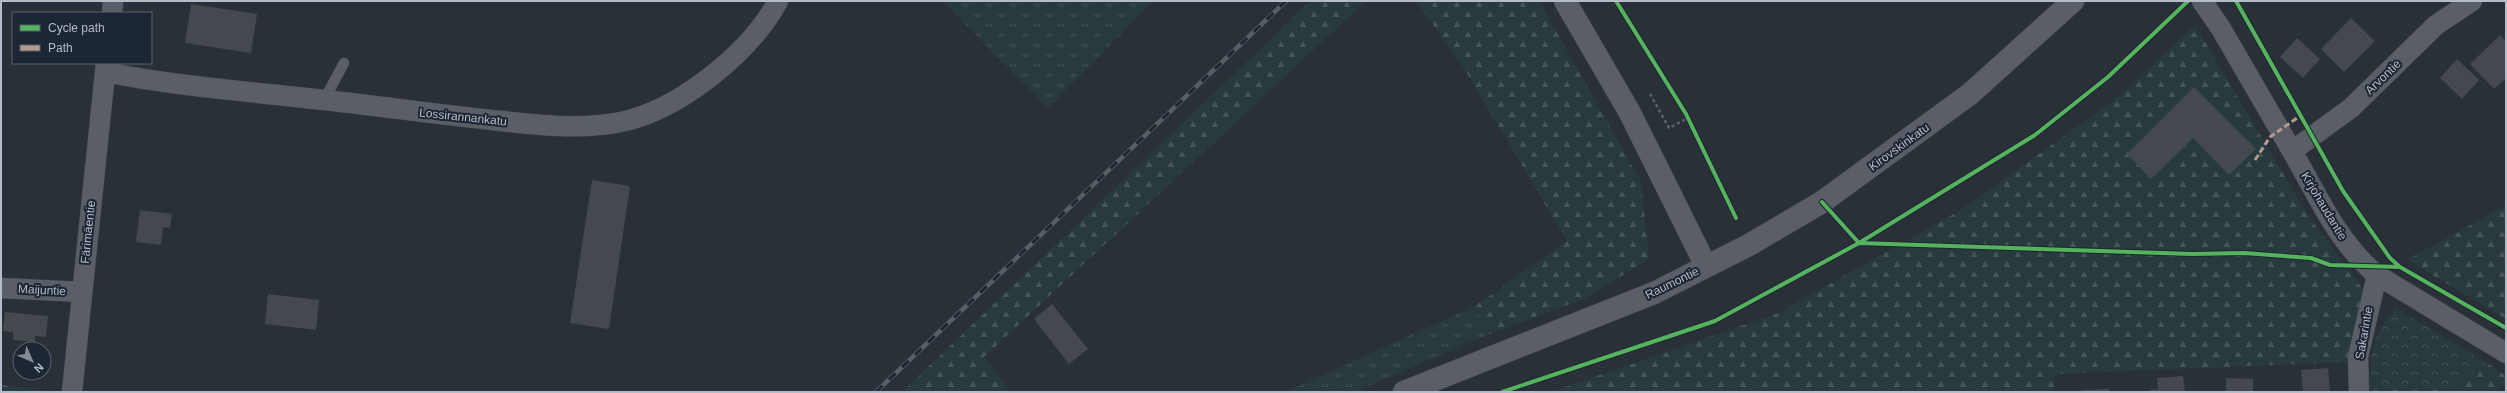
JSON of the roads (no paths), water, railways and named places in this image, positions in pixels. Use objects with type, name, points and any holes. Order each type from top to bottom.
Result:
[{"type":"street","points":[[112,12],[113,1]]},
{"type":"street","name":"Lossirannankatu","points":[[105,68],[324,100],[565,127],[622,122],[648,112],[701,85],[746,44],[768,20],[778,1]]},
{"type":"street","name":"Raumontie","points":[[1404,392],[1654,293],[1706,266],[1630,113],[1565,1]]},
{"type":"street","name":"Kirovskinkatu","points":[[1706,266],[1749,245],[1822,202],[1871,168],[1970,94],[2073,1]]},
{"type":"street","name":"Kirjohaudantie","points":[[2202,1],[2341,236],[2364,264],[2377,275],[2506,353]]},
{"type":"street","name":"Arvontie","points":[[2292,151],[2351,108],[2436,25],[2472,1]]},
{"type":"street","name":"Färimäentie","points":[[72,392],[105,68]]},
{"type":"street","name":"Sakarintie","points":[[2359,392],[2358,357],[2377,275]]},
{"type":"street","name":"Maijuntie","points":[[1,288],[82,292]]},
{"type":"lane","points":[[324,100],[344,63]]},
{"type":"railway","points":[[876,392],[1286,1]]}]
